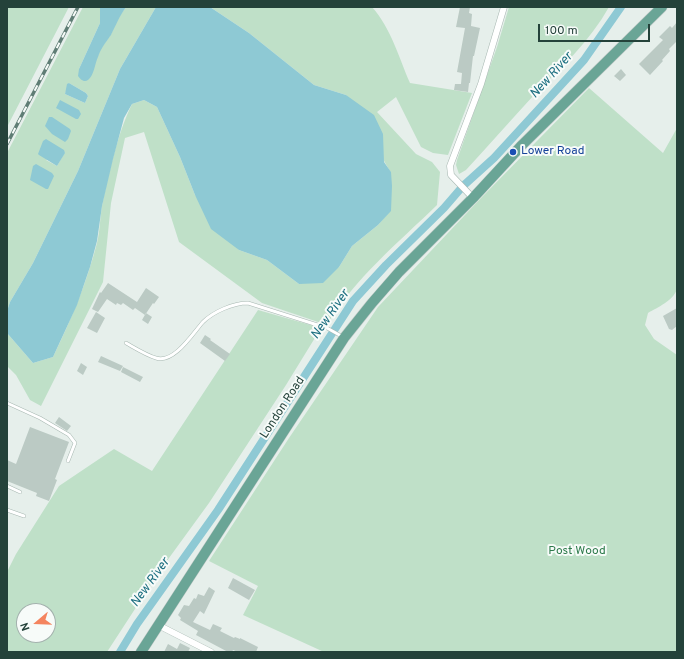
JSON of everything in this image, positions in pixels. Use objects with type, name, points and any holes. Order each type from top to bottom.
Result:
[{"type":"main road","name":"London Road","points":[[141,652],[340,335],[372,303],[399,272],[473,198],[522,145],[662,7]]},
{"type":"street","points":[[473,198],[451,175],[450,166],[481,84],[504,7]]},
{"type":"street","points":[[158,625],[211,652]]},
{"type":"lane","points":[[126,343],[157,358],[166,358],[179,350],[192,337],[204,321],[221,310],[240,303],[248,303],[330,330],[340,335]]},
{"type":"lane","points":[[7,403],[40,418],[69,435],[75,443],[68,461]]},
{"type":"lane","points":[[7,486],[20,492]]},
{"type":"lane","points":[[7,510],[24,516]]},
{"type":"green space","points":[[7,7],[69,7],[7,127]]},
{"type":"green space","points":[[83,7],[100,7],[100,23],[79,69],[97,58],[101,48],[111,34],[118,18],[126,7],[156,7],[120,69],[78,171],[33,263],[10,302],[7,311],[7,153]],"holes":[[[69,83],[86,93],[88,96],[85,103],[65,94]],[[65,152],[57,166],[46,160]]]},
{"type":"green space","points":[[210,7],[372,7],[379,15],[394,44],[410,83],[472,93],[448,155],[433,153],[421,147],[396,97],[377,112],[416,154],[432,162],[440,172],[437,205],[378,262],[350,292],[327,325],[262,303],[179,242],[144,132],[125,138],[111,203],[103,282],[41,406],[30,400],[16,375],[7,366],[7,333],[33,363],[53,357],[78,301],[93,258],[98,238],[102,206],[110,167],[122,127],[132,104],[144,100],[157,107],[180,157],[195,195],[239,250],[267,260],[299,284],[339,267],[352,246],[378,225],[390,211],[391,173],[346,95],[314,85],[249,33]]},
{"type":"green space","points":[[509,7],[609,7],[584,43],[534,95],[466,170],[459,174],[456,165],[457,160],[497,47]]},
{"type":"green space","name":"Post Wood","points":[[589,88],[663,153],[677,128],[677,289],[669,300],[648,313],[645,325],[654,339],[677,355],[677,652],[324,652],[243,615],[258,586],[209,561],[289,438],[378,307],[481,198]]},
{"type":"green space","points":[[258,310],[321,328],[286,385],[209,503],[161,569],[107,652],[7,652],[7,572],[16,554],[59,486],[114,449],[152,471]]},
{"type":"water","points":[[100,7],[126,7],[101,51],[92,76],[87,81],[84,81],[78,76],[79,69],[100,23]]},
{"type":"water","points":[[156,7],[210,7],[249,33],[314,85],[346,95],[374,115],[383,134],[384,162],[391,172],[391,211],[378,225],[352,246],[339,267],[323,283],[299,284],[267,260],[239,250],[211,229],[157,107],[144,100],[132,104],[124,118],[102,206],[97,241],[77,305],[53,357],[33,363],[7,333],[7,311],[10,302],[33,263],[78,171],[120,69]]},
{"type":"water","points":[[69,83],[86,93],[88,96],[85,103],[65,94],[67,84]]},
{"type":"water","points":[[60,100],[79,110],[81,114],[78,119],[56,108]]},
{"type":"water","points":[[49,117],[52,117],[70,129],[71,131],[68,139],[65,142],[52,134],[45,126]]},
{"type":"water","points":[[46,139],[64,150],[65,153],[57,166],[38,154],[43,141]]},
{"type":"water","points":[[36,164],[52,173],[54,176],[48,189],[30,180],[33,166]]},
{"type":"building","points":[[460,7],[470,7],[469,13],[472,14],[471,26],[480,28],[473,56],[468,92],[454,90],[455,84],[461,84],[462,73],[457,72],[465,28],[456,27]]},
{"type":"building","points":[[677,22],[677,41],[669,49],[670,51],[662,60],[663,61],[650,75],[639,64],[663,40],[659,37],[670,26],[672,28]]},
{"type":"building","points":[[621,69],[626,75],[620,81],[614,76]]},
{"type":"building","points":[[108,283],[137,302],[146,288],[159,297],[145,315],[135,308],[133,310],[123,303],[121,305],[117,303],[116,305],[107,299],[98,312],[92,309],[100,292],[101,293]]},
{"type":"building","points":[[677,308],[677,326],[672,330],[669,329],[663,316]]},
{"type":"building","points":[[96,312],[105,318],[97,333],[87,328]]},
{"type":"building","points":[[146,313],[152,317],[148,324],[142,320]]},
{"type":"building","points":[[205,335],[230,354],[225,361],[200,343]]},
{"type":"building","points":[[101,356],[123,366],[120,371],[98,362]]},
{"type":"building","points":[[81,363],[87,367],[83,375],[77,371]]},
{"type":"building","points":[[123,367],[143,377],[140,382],[121,372]]},
{"type":"building","points":[[59,417],[71,426],[67,431],[55,423]]},
{"type":"building","points":[[30,427],[69,442],[55,479],[57,480],[49,501],[36,496],[37,493],[7,481],[7,460],[16,464]]},
{"type":"building","points":[[233,578],[255,590],[249,600],[228,588]]},
{"type":"building","points":[[209,587],[215,591],[204,614],[200,611],[193,622],[210,630],[213,624],[222,628],[220,631],[234,638],[240,638],[258,647],[256,652],[238,652],[233,650],[232,652],[228,652],[196,635],[198,631],[180,620],[181,618],[178,615],[184,605],[189,606],[194,598],[196,599],[198,594],[204,596]]},
{"type":"building","points":[[180,643],[190,648],[188,652],[164,652],[168,644],[177,649]]},
{"type":"waterway","name":"New River","points":[[120,652],[137,624],[218,510],[353,301],[386,265],[444,208],[463,186],[494,158],[584,60],[621,7]]},
{"type":"railway","points":[[7,144],[78,7]]},
{"type":"place","name":"Lower Road","points":[[513,152]]}]
